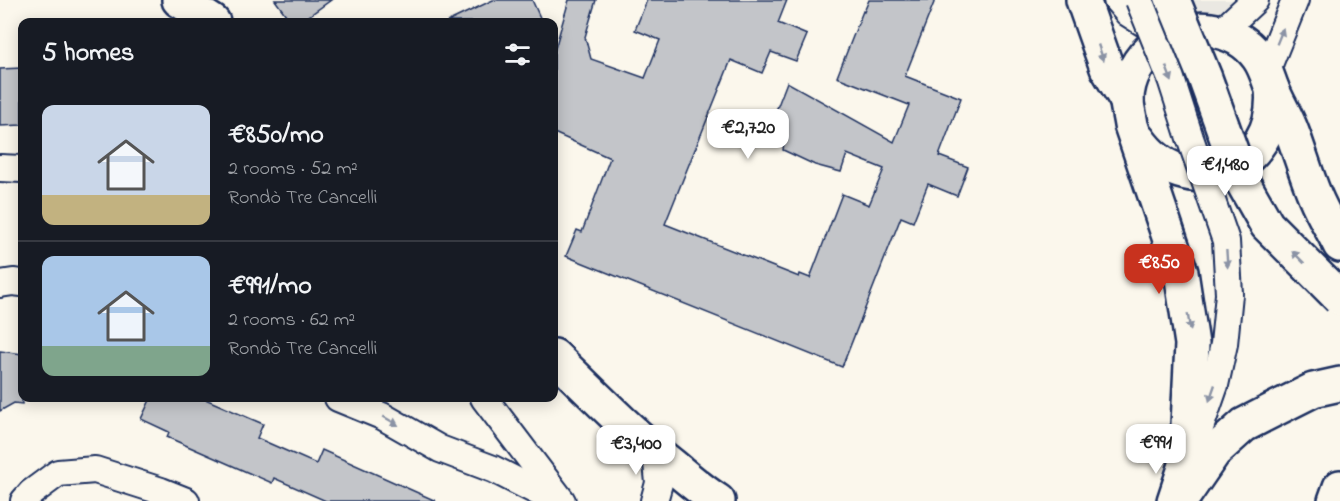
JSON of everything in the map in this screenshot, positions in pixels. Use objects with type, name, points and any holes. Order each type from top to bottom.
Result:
[{"type":"main road","points":[[179,0],[207,18]]},
{"type":"main road","points":[[1083,0],[1107,68],[1129,113],[1138,140],[1148,153],[1162,164],[1182,173],[1200,175],[1231,168],[1260,143],[1271,120],[1273,102],[1269,80]]},
{"type":"main road","points":[[1173,0],[1205,78],[1242,181],[1267,225],[1340,298]]},
{"type":"main road","points":[[1174,501],[1186,465],[1192,344],[1181,272],[1129,113],[1129,87],[1133,73],[1148,51],[1167,37],[1183,31],[1208,29],[1229,35],[1247,46],[1258,57],[1291,130],[1316,196],[1340,245]]},
{"type":"main road","points":[[558,360],[656,453],[718,501]]},
{"type":"main road","points":[[1181,501],[1214,452],[1244,425],[1327,387]]},
{"type":"main road","points":[[1335,501],[1340,487]]},
{"type":"street","points":[[1117,0],[1128,13],[1167,37]]},
{"type":"street","points":[[1139,0],[1171,79],[1226,241],[1229,294],[1224,344],[1215,386],[1186,465]]},
{"type":"street","points":[[1187,0],[1205,78]]},
{"type":"street","points":[[1221,32],[1255,0]]},
{"type":"street","points":[[1269,80],[1295,0]]},
{"type":"street","points":[[0,168],[18,169]]},
{"type":"street","points":[[0,284],[18,283]]},
{"type":"street","points":[[348,402],[382,416],[440,450],[493,469],[556,501]]},
{"type":"street","points":[[487,402],[562,501]]},
{"type":"street","points":[[654,501],[659,483],[656,453]]},
{"type":"street","points":[[24,501],[58,473],[95,470],[186,501]]},
{"type":"shaded area","points":[[1186,0],[1255,0],[1208,29]]},
{"type":"building","points":[[275,0],[331,0],[309,16],[310,18],[288,18]]},
{"type":"building","points":[[493,0],[532,0],[540,18],[455,18]]},
{"type":"building","points":[[569,0],[596,0],[585,37],[591,59],[645,78],[660,40],[635,30],[647,0],[787,0],[778,23],[807,35],[796,61],[771,52],[762,73],[731,60],[665,224],[799,277],[800,274],[810,278],[842,194],[869,205],[884,169],[847,154],[841,172],[815,165],[783,150],[784,142],[767,134],[787,82],[894,142],[909,105],[837,77],[869,0],[935,0],[905,76],[961,98],[939,156],[968,167],[957,196],[928,184],[913,222],[901,217],[842,367],[566,256],[577,230],[582,232],[610,158],[558,135],[558,38]]},
{"type":"building","points":[[18,68],[18,125],[0,126],[0,69]]},
{"type":"building","points":[[0,351],[18,353],[18,402],[22,404],[14,403],[0,411]]},
{"type":"building","points":[[149,402],[212,402],[263,424],[257,438],[316,464],[322,450],[436,501],[326,501],[274,478],[272,483],[167,437],[169,432],[141,419]]}]
